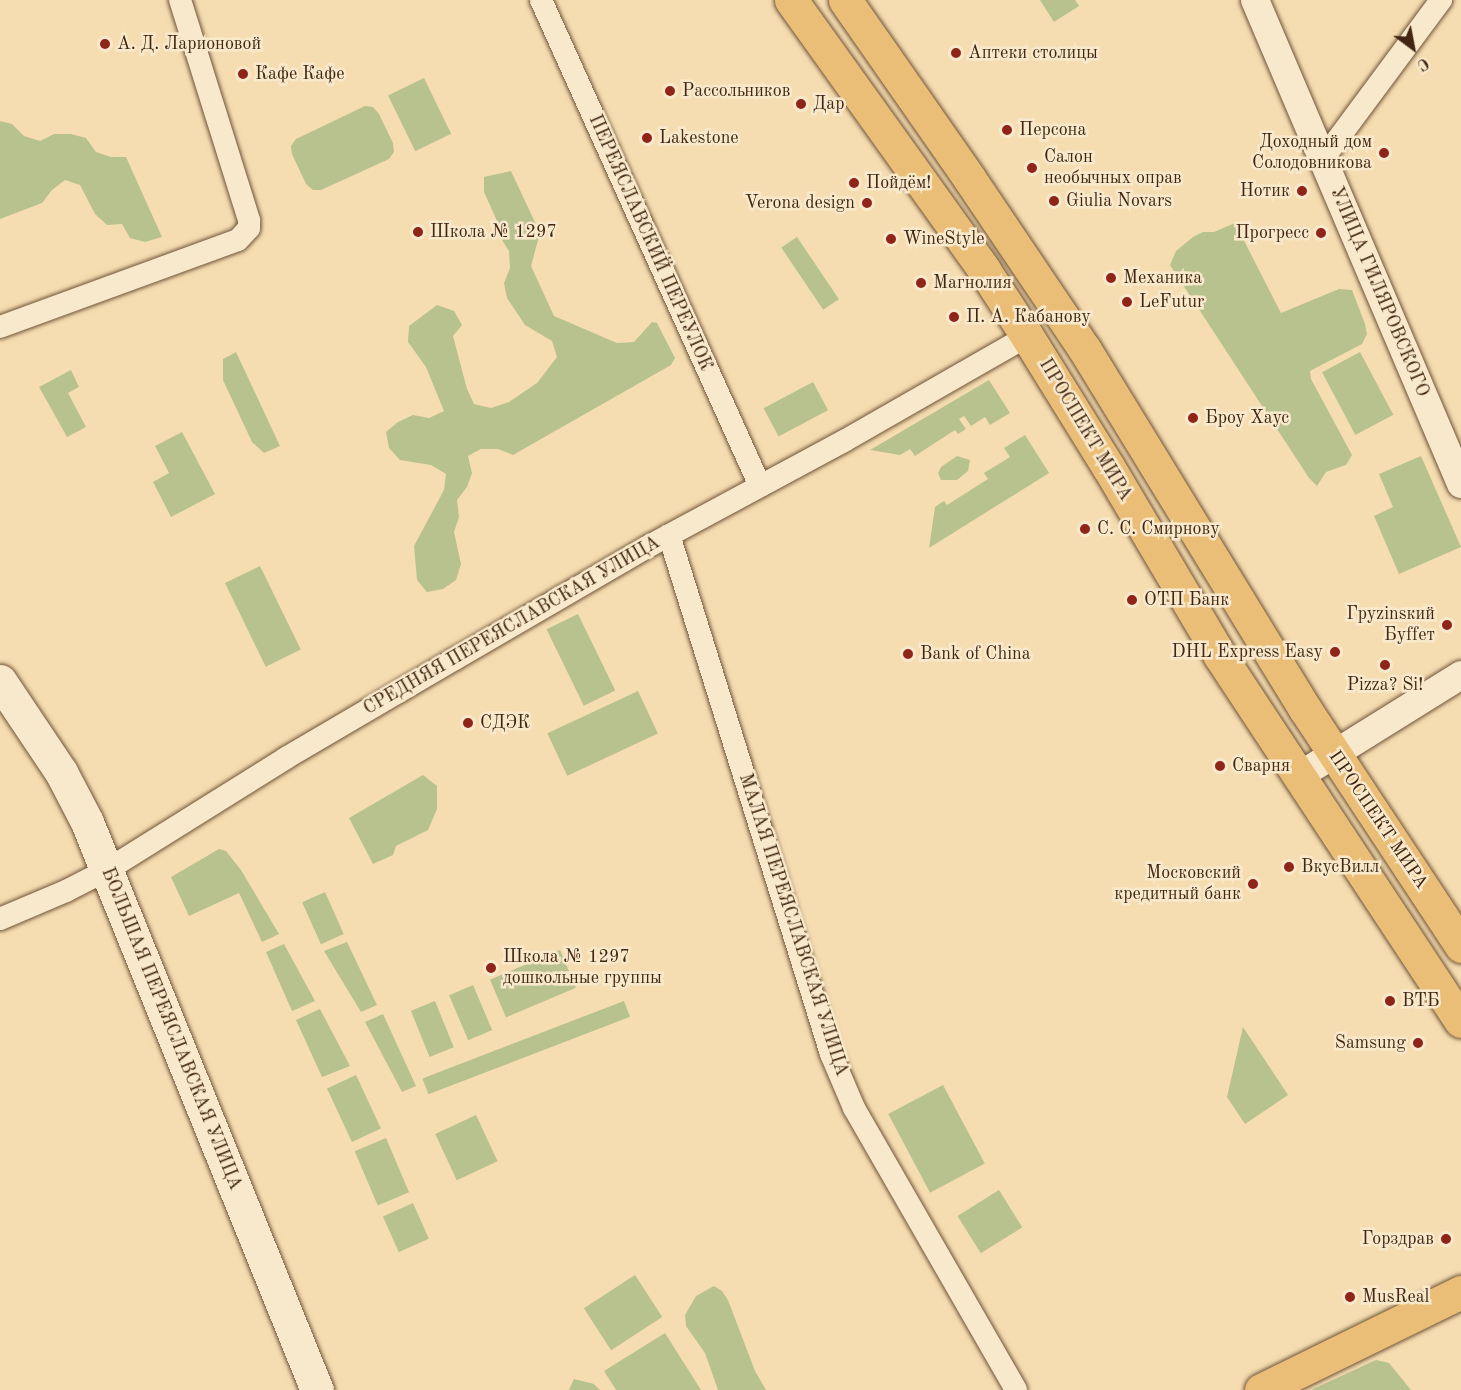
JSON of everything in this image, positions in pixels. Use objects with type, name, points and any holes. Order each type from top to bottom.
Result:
[{"type":"main road","name":"ПРОСПЕКТ МИРА","points":[[791,0],[945,215],[1027,336],[1109,468],[1177,588],[1461,1021]]},
{"type":"main road","name":"ПРОСПЕКТ МИРА","points":[[845,0],[950,149],[1074,333],[1224,582],[1334,755],[1461,946]]},
{"type":"main road","name":"БОЛЬШАЯ ПЕРЕЯСЛАВСКАЯ УЛИЦА","points":[[0,681],[61,772],[87,822],[317,1390]]},
{"type":"main road","points":[[1262,1389],[1461,1292]]},
{"type":"street","points":[[0,327],[238,240],[249,228],[249,220],[180,0]]},
{"type":"street","name":"ПЕРЕЯСЛАВСКИЙ ПЕРЕУЛОК","points":[[541,0],[760,486]]},
{"type":"street","name":"УЛИЦА ГИЛЯРОВСКОГО","points":[[1255,0],[1461,484]]},
{"type":"street","points":[[1323,159],[1441,0]]},
{"type":"street","name":"СРЕДНЯЯ ПЕРЕЯСЛАВСКАЯ УЛИЦА","points":[[0,919],[66,891],[107,870],[278,762],[669,535],[870,427],[1027,336]]},
{"type":"street","name":"МАЛАЯ ПЕРЕЯСЛАВСКАЯ УЛИЦА","points":[[669,535],[831,1054],[854,1108],[1016,1390]]},
{"type":"street","points":[[1299,776],[1461,675]]},
{"type":"green space","points":[[1040,0],[1075,0],[1079,6],[1054,22]]},
{"type":"green space","points":[[424,78],[451,134],[415,151],[388,96]]},
{"type":"green space","points":[[365,106],[373,107],[379,114],[393,143],[394,152],[389,159],[321,190],[313,190],[306,184],[292,154],[291,146],[296,139]]},
{"type":"green space","points":[[0,121],[12,124],[24,136],[40,141],[54,134],[71,134],[86,138],[96,152],[111,157],[126,157],[162,237],[145,242],[130,238],[122,224],[107,225],[95,214],[80,185],[65,180],[52,190],[42,203],[0,219]]},
{"type":"green space","points":[[511,171],[540,233],[531,266],[554,316],[617,343],[634,342],[652,322],[657,323],[675,358],[671,365],[513,455],[498,449],[481,449],[468,456],[472,473],[467,487],[457,500],[459,517],[454,532],[461,564],[456,580],[443,589],[427,592],[417,580],[414,546],[444,490],[446,474],[431,465],[400,460],[389,448],[386,432],[398,422],[413,415],[429,418],[444,411],[426,367],[408,342],[409,326],[437,305],[454,311],[462,325],[453,336],[467,389],[474,404],[491,408],[509,402],[537,383],[557,357],[552,341],[525,325],[507,298],[504,283],[510,268],[509,251],[500,237],[497,221],[484,192],[484,177]]},
{"type":"green space","points":[[1235,223],[1281,313],[1339,289],[1352,290],[1365,324],[1367,334],[1362,344],[1310,371],[1311,379],[1352,455],[1346,465],[1326,472],[1317,486],[1309,478],[1170,265],[1176,251],[1193,237],[1203,232],[1214,232]]},
{"type":"green space","points":[[797,237],[839,299],[823,310],[781,248]]},
{"type":"green space","points":[[236,352],[280,446],[264,453],[252,442],[223,380],[223,359]]},
{"type":"green space","points":[[1360,352],[1393,415],[1355,435],[1322,372]]},
{"type":"green space","points":[[71,370],[79,387],[68,393],[86,427],[67,437],[39,387]]},
{"type":"green space","points":[[989,380],[1010,413],[990,425],[985,417],[971,426],[964,416],[959,419],[966,429],[958,434],[955,430],[915,456],[910,449],[900,455],[870,450]]},
{"type":"green space","points":[[813,382],[828,410],[779,437],[764,408]]},
{"type":"green space","points":[[182,432],[215,494],[171,517],[153,482],[169,473],[155,446]]},
{"type":"green space","points":[[1025,435],[1049,473],[929,548],[935,507],[944,501],[947,505],[988,479],[984,473],[1010,457],[1004,448]]},
{"type":"green space","points":[[957,456],[970,460],[968,471],[957,480],[941,480],[938,473],[941,467]]},
{"type":"green space","points":[[1421,456],[1461,547],[1399,574],[1374,516],[1393,507],[1379,474]]},
{"type":"green space","points":[[260,566],[301,650],[266,667],[225,583]]},
{"type":"green space","points":[[578,614],[615,690],[584,706],[547,629]]},
{"type":"green space","points":[[638,691],[658,734],[567,776],[547,733]]},
{"type":"green space","points":[[423,775],[437,786],[437,809],[428,830],[396,846],[393,855],[373,864],[349,818]]},
{"type":"green space","points":[[219,849],[226,851],[241,870],[279,934],[262,942],[239,893],[189,916],[171,877]]},
{"type":"green space","points":[[325,892],[344,934],[321,944],[302,902]]},
{"type":"green space","points":[[347,942],[377,1005],[361,1012],[324,951]]},
{"type":"green space","points":[[284,944],[315,1001],[292,1011],[266,952]]},
{"type":"green space","points":[[560,950],[576,988],[506,1017],[490,980]]},
{"type":"green space","points":[[473,985],[492,1030],[468,1040],[449,995]]},
{"type":"green space","points":[[435,1001],[454,1047],[430,1057],[411,1011]]},
{"type":"green space","points":[[624,1001],[630,1017],[428,1094],[422,1078]]},
{"type":"green space","points":[[320,1009],[350,1066],[322,1077],[296,1020]]},
{"type":"green space","points":[[383,1014],[416,1086],[402,1092],[365,1022]]},
{"type":"green space","points":[[1243,1027],[1288,1095],[1245,1124],[1227,1097]]},
{"type":"green space","points":[[356,1075],[381,1128],[352,1142],[327,1089]]},
{"type":"green space","points":[[943,1085],[985,1164],[930,1193],[888,1114]]},
{"type":"green space","points":[[476,1115],[498,1161],[457,1180],[435,1134]]},
{"type":"green space","points":[[386,1138],[409,1192],[378,1206],[355,1151]]},
{"type":"green space","points":[[999,1190],[1022,1227],[981,1253],[957,1216]]},
{"type":"green space","points":[[413,1203],[429,1239],[399,1252],[383,1216]]},
{"type":"green space","points":[[635,1275],[662,1317],[611,1350],[584,1308]]},
{"type":"green space","points":[[714,1286],[722,1291],[728,1300],[755,1371],[766,1390],[718,1390],[705,1353],[686,1326],[685,1315],[696,1296]]},
{"type":"green space","points":[[665,1333],[701,1390],[616,1390],[604,1371]]},
{"type":"green space","points":[[1376,1360],[1389,1363],[1411,1390],[1311,1390]]},
{"type":"green space","points":[[574,1379],[594,1384],[600,1390],[569,1390]]},
{"type":"place","name":"А. Д. Ларионовой","points":[[105,44]]},
{"type":"place","name":"Аптеки столицы","points":[[956,53]]},
{"type":"place","name":"Кафе Кафе","points":[[243,74]]},
{"type":"place","name":"Рассольников","points":[[670,91]]},
{"type":"place","name":"Дар","points":[[801,104]]},
{"type":"place","name":"Персона","points":[[1007,130]]},
{"type":"place","name":"Lakestone","points":[[647,138]]},
{"type":"place","name":"Доходный дом Солодовникова","points":[[1384,153]]},
{"type":"place","name":"Салон необычных оправ","points":[[1032,168]]},
{"type":"place","name":"Пойдём!","points":[[854,183]]},
{"type":"place","name":"Нотик","points":[[1302,191]]},
{"type":"place","name":"Giulia Novars","points":[[1054,201]]},
{"type":"place","name":"Verona design","points":[[867,203]]},
{"type":"place","name":"Школа № 1297","points":[[418,232]]},
{"type":"place","name":"Прогресс","points":[[1321,233]]},
{"type":"place","name":"WineStyle","points":[[891,239]]},
{"type":"place","name":"Механика","points":[[1111,278]]},
{"type":"place","name":"Магнолия","points":[[921,283]]},
{"type":"place","name":"LeFutur","points":[[1127,302]]},
{"type":"place","name":"П. А. Кабанову","points":[[954,317]]},
{"type":"place","name":"Броу Хаус","points":[[1193,418]]},
{"type":"place","name":"С. С. Смирнову","points":[[1085,529]]},
{"type":"place","name":"ОТП Банк","points":[[1132,600]]},
{"type":"place","name":"Груzinsкий Буffет","points":[[1447,625]]},
{"type":"place","name":"DHL Express Easy","points":[[1335,652]]},
{"type":"place","name":"Bank of China","points":[[908,654]]},
{"type":"place","name":"Pizza? Si!","points":[[1385,665]]},
{"type":"place","name":"СДЭК","points":[[468,723]]},
{"type":"place","name":"Сварня","points":[[1220,766]]},
{"type":"place","name":"ВкусВилл","points":[[1289,867]]},
{"type":"place","name":"Московский кредитный банк","points":[[1253,884]]},
{"type":"place","name":"Школа № 1297 дошкольные группы","points":[[491,968]]},
{"type":"place","name":"ВТБ","points":[[1390,1001]]},
{"type":"place","name":"Samsung","points":[[1418,1043]]},
{"type":"place","name":"Горздрав","points":[[1446,1239]]},
{"type":"place","name":"MusReal","points":[[1350,1297]]}]
